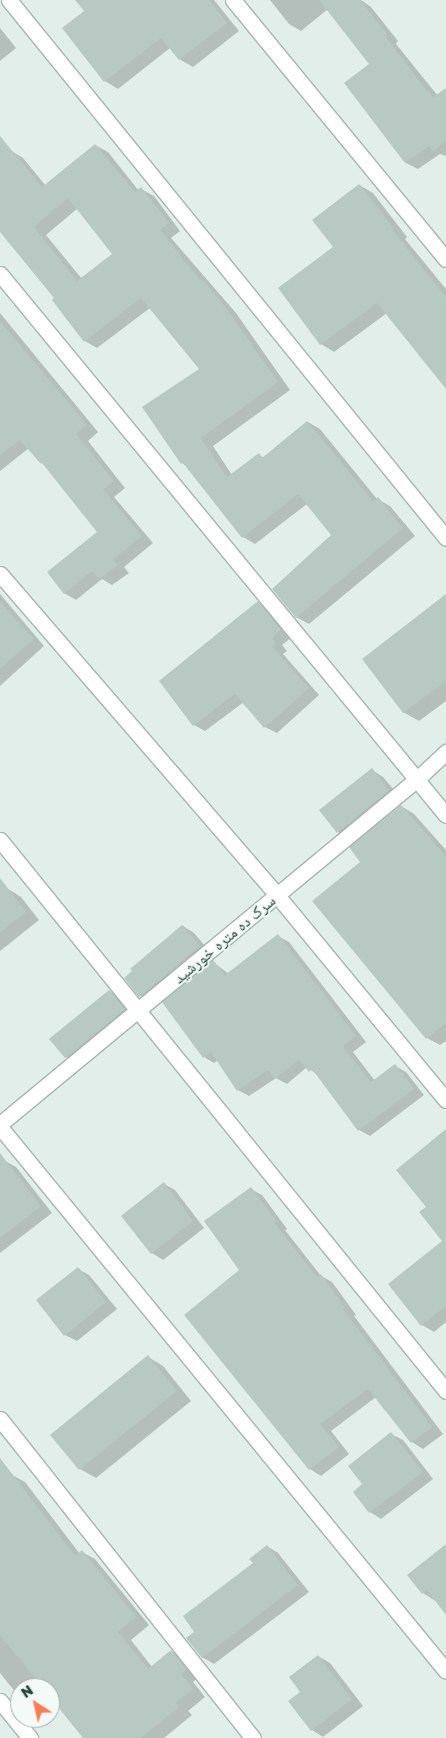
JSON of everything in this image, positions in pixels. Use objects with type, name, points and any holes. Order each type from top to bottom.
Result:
[{"type":"street","points":[[9,0],[446,538]]},
{"type":"street","points":[[233,0],[446,259]]},
{"type":"street","points":[[0,274],[446,815]]},
{"type":"street","points":[[0,574],[276,894],[446,1100]]},
{"type":"street","name":"سرک ده متره خورشید","points":[[0,1125],[276,894],[417,779],[446,752]]},
{"type":"street","points":[[0,840],[446,1391]]},
{"type":"street","points":[[0,1125],[446,1671]]},
{"type":"street","points":[[0,1419],[253,1738]]},
{"type":"street","points":[[0,1701],[30,1738]]},
{"type":"building","points":[[75,0],[209,0],[227,23],[179,60],[161,38],[104,82],[62,28],[84,11]]},
{"type":"building","points":[[319,0],[360,0],[387,34],[385,36],[427,91],[433,97],[446,88],[446,141],[433,151],[429,146],[405,163],[344,83],[369,64]]},
{"type":"building","points":[[0,136],[42,187],[95,144],[135,192],[141,187],[169,223],[160,230],[200,280],[202,279],[223,304],[278,382],[201,438],[227,477],[259,453],[262,458],[307,421],[373,501],[378,497],[403,528],[296,618],[272,589],[331,535],[298,494],[242,538],[183,463],[181,464],[142,407],[199,369],[141,298],[84,342],[52,300],[54,298],[0,232]],"holes":[[[68,198],[112,254],[77,281],[34,227]]]},
{"type":"building","points":[[359,184],[394,229],[392,230],[446,297],[446,389],[377,303],[320,345],[278,288],[333,247],[312,220]]},
{"type":"building","points":[[0,321],[87,425],[76,434],[114,481],[103,489],[142,536],[113,559],[118,565],[99,579],[92,571],[64,594],[47,572],[97,532],[42,463],[20,440],[0,455]]},
{"type":"building","points":[[446,594],[446,681],[403,713],[362,659]]},
{"type":"building","points":[[258,601],[281,630],[272,638],[276,644],[272,647],[309,688],[264,728],[235,694],[193,726],[159,681]]},
{"type":"building","points":[[0,602],[34,639],[0,669]]},
{"type":"building","points":[[372,768],[389,790],[337,833],[319,810]]},
{"type":"building","points":[[401,805],[446,856],[446,1023],[426,1039],[312,901],[360,862],[349,847]]},
{"type":"building","points":[[0,878],[26,912],[0,932]]},
{"type":"building","points":[[182,925],[200,946],[139,997],[124,978],[132,971],[130,969]]},
{"type":"building","points":[[278,934],[356,1036],[343,1046],[371,1082],[395,1064],[414,1089],[358,1131],[312,1069],[309,1072],[299,1059],[275,1079],[268,1070],[237,1091],[211,1052],[203,1058],[162,1002],[213,960],[225,975]]},
{"type":"building","points":[[109,990],[125,1009],[65,1058],[49,1039]]},
{"type":"building","points":[[446,1129],[446,1306],[421,1326],[388,1284],[442,1241],[419,1212],[426,1207],[396,1170]]},
{"type":"building","points":[[0,1153],[41,1206],[0,1238]]},
{"type":"building","points":[[164,1182],[193,1221],[151,1254],[121,1216]]},
{"type":"building","points":[[251,1187],[277,1222],[275,1223],[317,1277],[321,1274],[345,1308],[343,1309],[432,1427],[411,1443],[368,1389],[320,1424],[339,1447],[309,1470],[184,1315],[239,1270],[204,1221]]},
{"type":"building","points":[[78,1267],[106,1302],[64,1336],[36,1300]]},
{"type":"building","points":[[148,1355],[177,1391],[79,1470],[50,1435]]},
{"type":"building","points":[[391,1432],[423,1472],[369,1513],[353,1492],[362,1484],[348,1466]]},
{"type":"building","points":[[0,1458],[75,1556],[82,1550],[136,1617],[118,1632],[148,1669],[171,1650],[187,1669],[181,1674],[193,1689],[176,1703],[179,1707],[141,1738],[83,1738],[60,1709],[60,1678],[35,1678],[0,1635]]},
{"type":"building","points":[[446,1544],[446,1615],[427,1590],[422,1594],[407,1575]]},
{"type":"building","points":[[267,1545],[298,1585],[202,1658],[186,1638],[194,1632],[183,1616],[253,1563],[249,1559]]},
{"type":"building","points":[[318,1655],[352,1699],[311,1731],[288,1701],[300,1692],[289,1677]]}]
